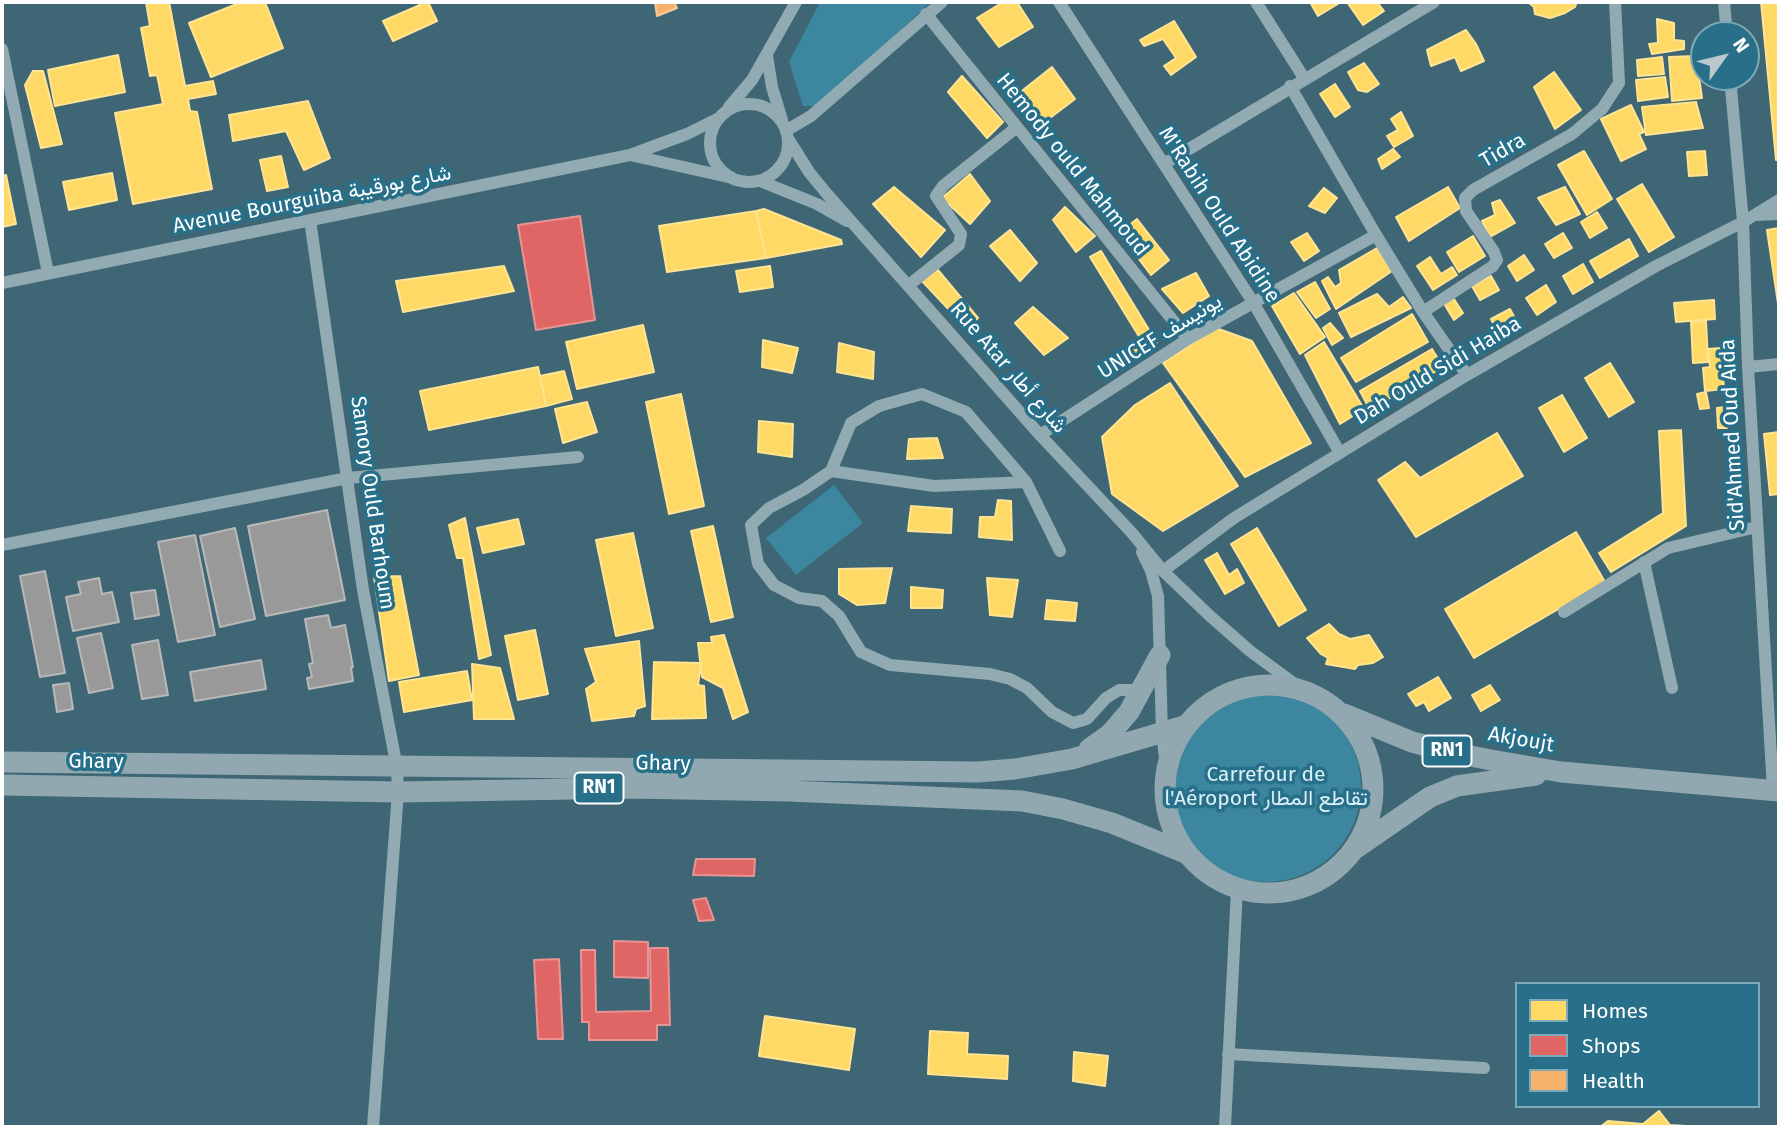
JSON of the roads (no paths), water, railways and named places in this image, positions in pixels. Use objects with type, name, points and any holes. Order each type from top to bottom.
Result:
[{"type":"highway","points":[[1072,760],[1110,734],[1129,712],[1160,655]]},
{"type":"highway","points":[[1270,684],[1303,690],[1339,711],[1364,746],[1372,778],[1371,810],[1365,830],[1354,849],[1328,875],[1308,886],[1285,892],[1262,893],[1237,889],[1211,876],[1188,854],[1175,835],[1167,813],[1164,790],[1166,766],[1173,745],[1184,726],[1199,710],[1217,697],[1237,688],[1270,684]]},
{"type":"highway","name":"Akjoujt","points":[[1339,711],[1412,742],[1450,752],[1561,772]]},
{"type":"highway","name":"Ghary","points":[[2,785],[398,792],[632,778],[978,772],[1072,760],[1184,726]]},
{"type":"highway","name":"Ghary","points":[[2,762],[397,768],[632,778],[1022,801],[1112,823],[1188,854]]},
{"type":"highway","name":"RN1","points":[[1561,772],[1776,791]]},
{"type":"highway","name":"Akjoujt","points":[[1354,849],[1430,797],[1457,786],[1561,772]]},
{"type":"street","points":[[722,115],[741,104],[756,104],[770,109],[786,130],[787,154],[782,166],[760,181],[741,181],[721,170],[713,158],[710,145],[712,132],[722,115],[752,80],[796,2]]},
{"type":"street","points":[[786,130],[811,116],[942,2]]},
{"type":"street","name":"M'Rabih Ould Abidine","points":[[1059,2],[1253,302],[1340,453]]},
{"type":"street","points":[[1256,2],[1304,78]]},
{"type":"street","points":[[1164,164],[1434,2]]},
{"type":"street","name":"Tidra","points":[[1423,312],[1493,266],[1497,260],[1466,211],[1465,198],[1473,190],[1572,134],[1602,109],[1619,83],[1615,2]]},
{"type":"street","points":[[1724,2],[1726,21]]},
{"type":"street","name":"Hemody ould Mahmoud","points":[[926,14],[1188,339]]},
{"type":"street","points":[[2,49],[48,273]]},
{"type":"street","name":"Rue Atar شارع أطار","points":[[767,56],[772,87],[786,130],[808,172],[1163,570],[1209,616],[1250,651],[1303,690]]},
{"type":"street","points":[[1290,86],[1423,312],[1467,375]]},
{"type":"street","name":"Sid'Ahmed Oud Aida","points":[[1732,91],[1748,218],[1748,368],[1776,791]]},
{"type":"street","name":"Avenue Bourguiba شارع بورقيبة","points":[[2,283],[630,155],[678,137],[722,115]]},
{"type":"street","points":[[909,285],[958,246],[961,234],[936,196],[943,186],[1017,127]]},
{"type":"street","name":"Avenue Bourguiba شارع بورقيبة","points":[[630,155],[732,178]]},
{"type":"street","name":"Rue Atar شارع أطار","points":[[760,181],[817,204],[856,226]]},
{"type":"street","name":"Dah Ould Sidi Haiba","points":[[1163,570],[1234,518],[1467,375],[1656,266],[1779,200]]},
{"type":"street","points":[[1748,218],[1779,214]]},
{"type":"street","name":"Samory Ould Barhoum","points":[[310,219],[363,590],[397,768],[398,792],[373,1127]]},
{"type":"street","name":"UNICEF يونيسف","points":[[1040,435],[1188,339],[1376,235]]},
{"type":"street","points":[[1748,368],[1779,364]]},
{"type":"street","points":[[1060,551],[1026,482],[966,412],[922,394],[879,406],[851,423],[831,471],[769,508],[751,525],[758,564],[774,585],[799,598],[822,601],[839,616],[861,652],[890,665],[990,674],[1010,679],[1027,688],[1052,712],[1073,723],[1087,719],[1106,698],[1119,690],[1140,693]]},
{"type":"street","points":[[2,545],[348,478],[578,457]]},
{"type":"street","points":[[831,471],[933,486],[1026,482]]},
{"type":"street","points":[[1564,612],[1668,548],[1757,527]]},
{"type":"street","name":"Rue Atar شارع أطار","points":[[1132,533],[1151,571],[1158,596],[1162,732],[1166,766]]},
{"type":"street","points":[[1644,562],[1672,688]]},
{"type":"street","points":[[1225,1127],[1237,889]]},
{"type":"street","points":[[1228,1054],[1484,1068]]},
{"type":"park label","name":"Carrefour de l'Aéroport تقاطع المطار","points":[[1266,787]]}]
